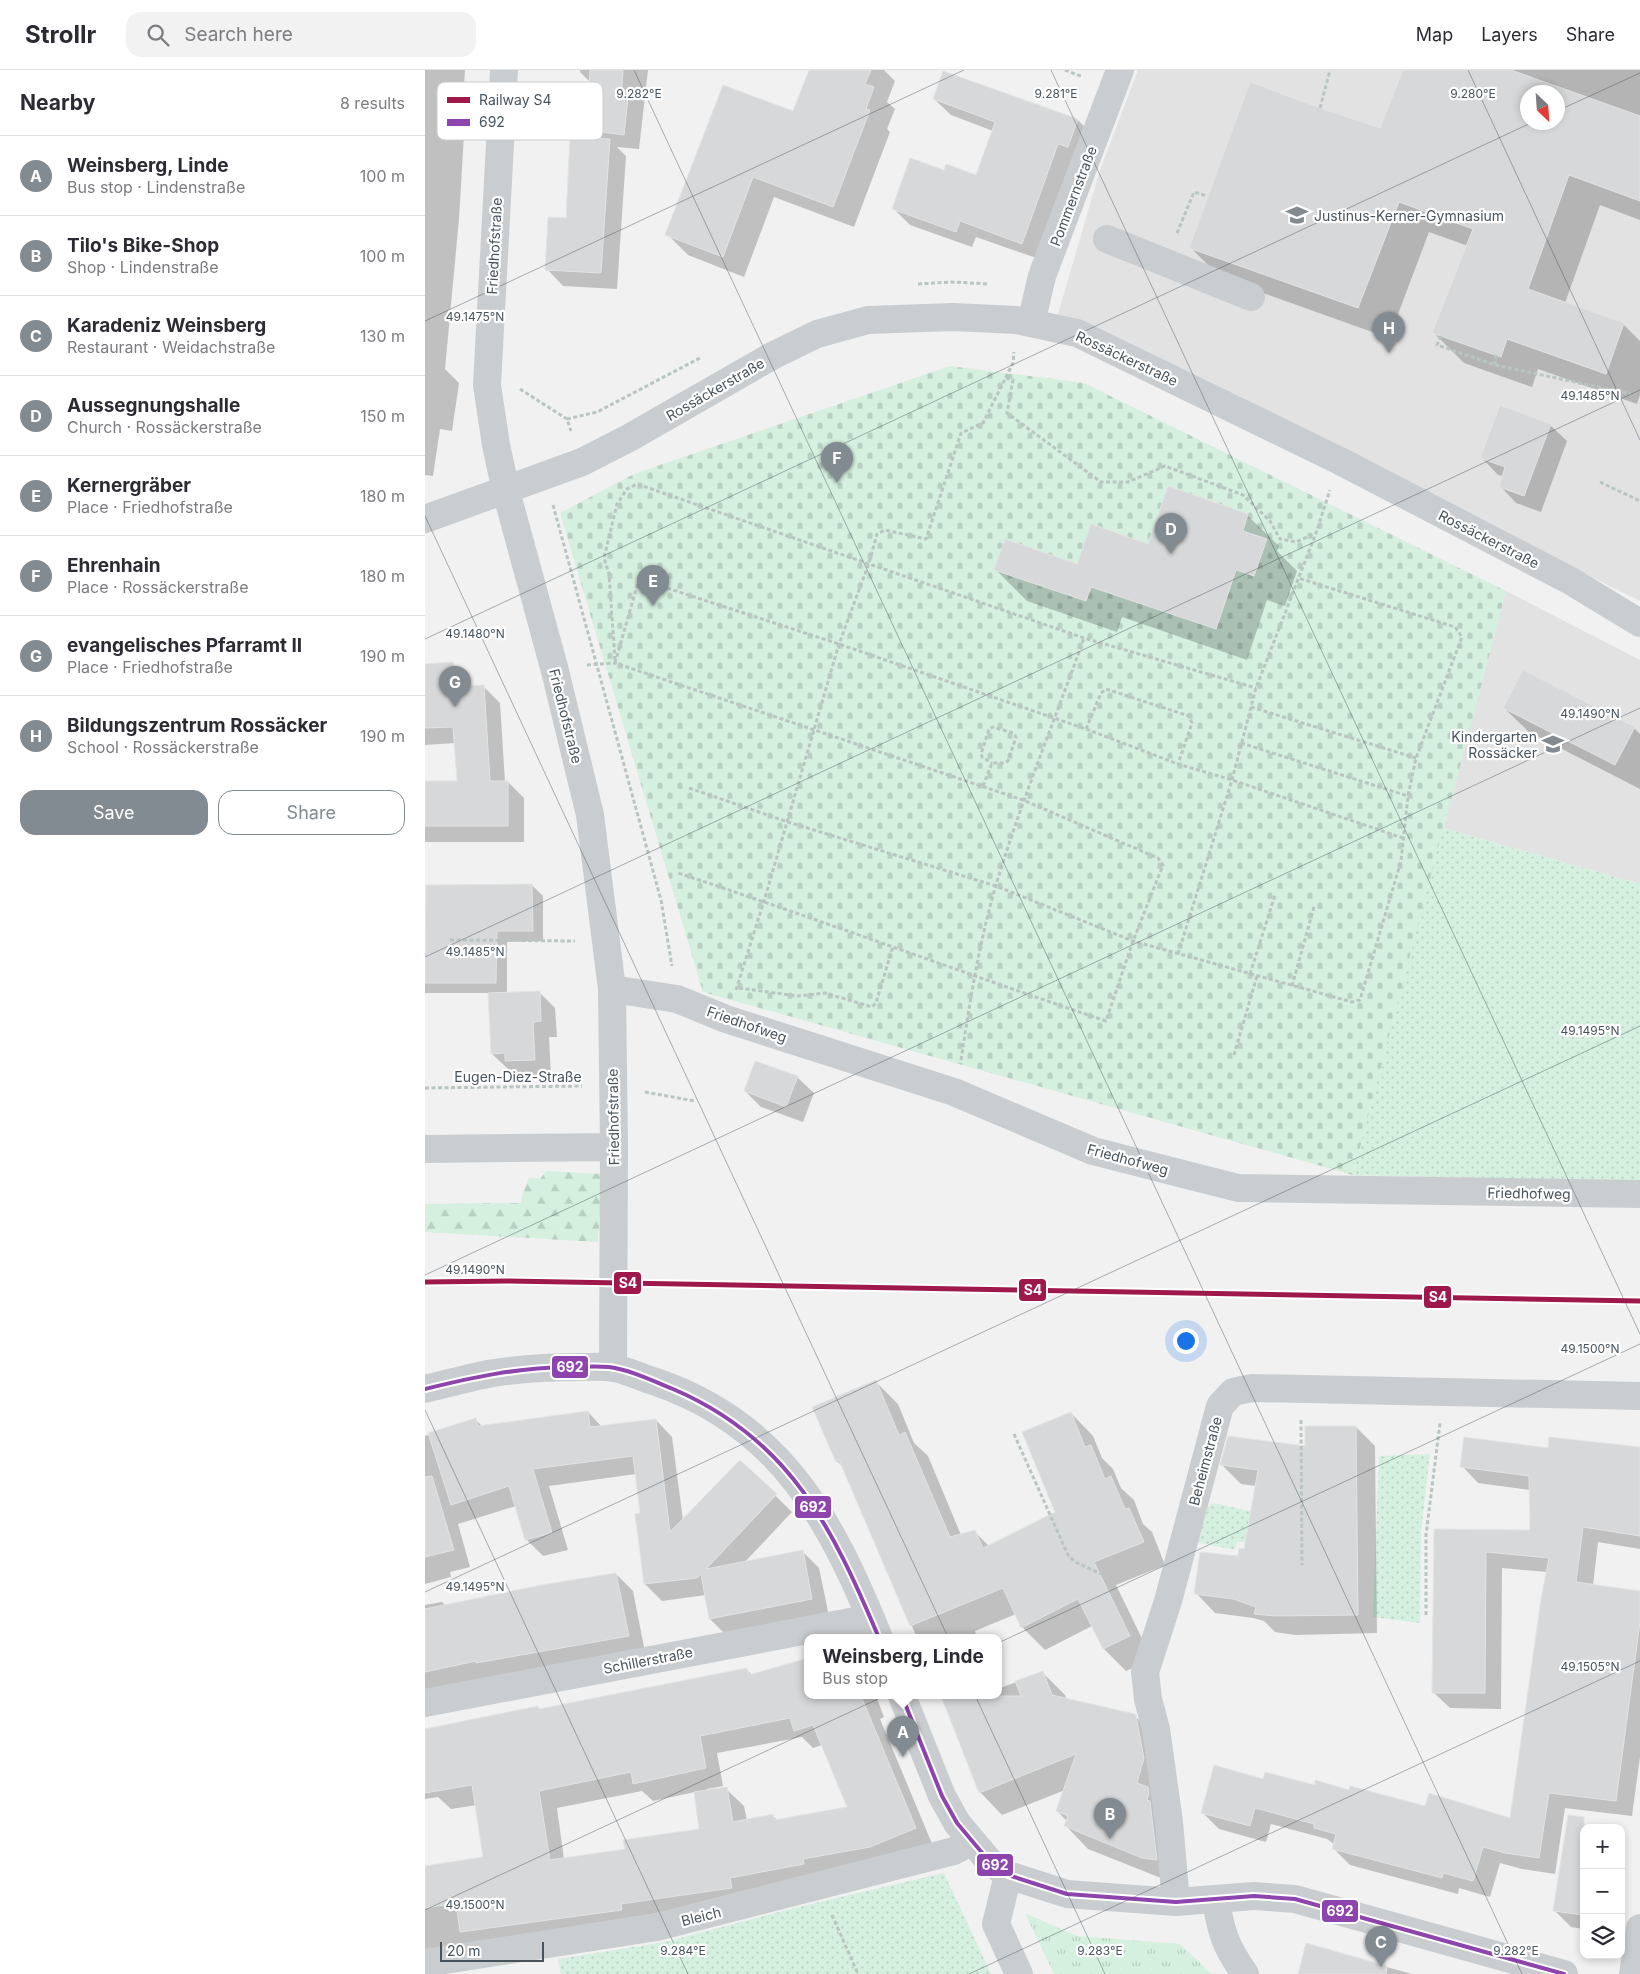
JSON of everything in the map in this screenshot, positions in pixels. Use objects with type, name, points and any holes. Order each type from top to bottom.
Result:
[{"type":"street","name":"Pommernstraße","points":[[1023,322],[1120,70]]},
{"type":"street","name":"Friedhofstraße","points":[[499,140],[487,385],[496,445],[507,491],[555,671],[590,815],[612,989],[614,1147],[613,1368]]},
{"type":"street","points":[[1107,239],[1166,261],[1251,297]]},
{"type":"street","name":"Rossäckerstraße","points":[[425,519],[507,491],[582,462],[637,434],[772,356],[817,334],[868,320],[953,317],[1023,322],[1077,333],[1340,461],[1569,580],[1640,623]]},
{"type":"street","name":"Friedhofweg","points":[[612,989],[677,999],[726,1019],[954,1092],[1093,1151],[1238,1188],[1640,1194]]},
{"type":"street","points":[[425,1149],[614,1147]]},
{"type":"street","points":[[425,1389],[489,1374],[565,1367],[613,1368],[675,1389],[716,1409],[767,1447],[801,1486],[824,1521],[845,1560],[875,1628]]},
{"type":"street","name":"Beheimstraße","points":[[1176,1902],[1168,1812],[1156,1729],[1145,1672],[1167,1601],[1220,1406],[1233,1392],[1252,1388],[1640,1396]]},
{"type":"street","name":"Schillerstraße","points":[[839,1634],[875,1628]]},
{"type":"street","name":"Schillerstraße","points":[[425,1703],[804,1640]]},
{"type":"street","points":[[903,1699],[942,1796],[957,1823],[971,1842],[989,1861],[1008,1875],[1067,1894],[1176,1902],[1254,1896],[1295,1898],[1564,1974]]},
{"type":"street","name":"Bleich","points":[[425,1963],[657,1927],[954,1851],[971,1842]]},
{"type":"street","points":[[1008,1875],[996,1924],[1019,1974]]},
{"type":"street","points":[[1216,1900],[1220,1929],[1230,1952],[1245,1974]]},
{"type":"street","points":[[1633,1974],[1640,1928]]},
{"type":"path","points":[[1320,108],[1330,70]]},
{"type":"path","points":[[1166,261],[1194,192],[1207,196]]},
{"type":"path","points":[[726,1019],[788,822],[839,644],[869,563],[877,534],[885,530],[926,539],[961,433],[983,423],[1013,363],[1023,322]]},
{"type":"path","points":[[1441,336],[1437,345],[1495,365],[1631,394]]},
{"type":"path","points":[[1495,365],[1496,355]]},
{"type":"path","points":[[1006,378],[1013,380],[1007,413],[1101,482],[1128,482],[1165,466],[1243,495],[1270,521],[1280,538],[1296,542],[1316,532]]},
{"type":"path","points":[[487,385],[517,387],[567,419],[582,462]]},
{"type":"path","points":[[1178,954],[1232,780],[1256,688],[1316,532],[1340,461]]},
{"type":"path","points":[[545,476],[661,900],[677,999]]},
{"type":"path","points":[[1600,482],[1640,501]]},
{"type":"path","points":[[615,663],[609,574],[604,558],[617,504],[627,489],[637,484],[1084,638],[1256,688]]},
{"type":"path","points":[[689,788],[788,822],[996,886],[1133,941],[1352,1002],[1361,1000],[1401,861],[1408,796],[1416,758],[1462,637],[1455,627],[1298,578]]},
{"type":"path","points":[[615,663],[639,579],[839,644],[1086,729],[1178,764],[1232,780],[1403,838]]},
{"type":"path","points":[[954,1092],[960,1067],[973,976],[996,886],[1023,800],[1084,638]]},
{"type":"path","points":[[615,663],[1023,800],[1158,858],[1163,865],[1133,941],[1106,1021],[973,976],[764,901],[678,873]]},
{"type":"path","points":[[1086,729],[1101,692],[1106,689],[1189,716],[1192,723],[1178,764]]},
{"type":"path","points":[[1251,706],[1416,758]]},
{"type":"path","points":[[993,727],[1013,733],[1016,737],[1008,761],[1003,763],[992,762],[982,757],[981,754],[989,729],[993,727]]},
{"type":"path","points":[[1241,743],[1408,796]]},
{"type":"path","points":[[983,786],[992,762]]},
{"type":"path","points":[[1250,974],[1275,895]]},
{"type":"path","points":[[1292,986],[1314,907]]},
{"type":"path","points":[[451,940],[606,941]]},
{"type":"path","points":[[736,987],[798,996],[825,993],[872,1007],[876,1003],[893,946]]},
{"type":"path","points":[[1234,1055],[1257,976]]},
{"type":"path","name":"Eugen-Diez-Straße","points":[[425,1088],[612,1086],[695,1101]]},
{"type":"path","points":[[1302,1390],[1300,1438],[1302,1565]]},
{"type":"path","points":[[1426,1615],[1426,1535],[1444,1392]]},
{"type":"path","points":[[1014,1434],[1067,1555],[1075,1562],[1108,1577]]},
{"type":"path","points":[[819,1886],[858,1974]]},
{"type":"shaded area","points":[[1138,70],[1640,70],[1640,601],[1058,314],[1100,170]]},
{"type":"shaded area","name":"Kindergarten Rossäcker","points":[[1506,591],[1640,660],[1640,884],[1443,828]]},
{"type":"green space","points":[[950,366],[1084,383],[1506,591],[1353,1175],[703,992],[560,513],[634,474]]},
{"type":"green space","points":[[1443,828],[1640,884],[1640,1182],[1353,1175]]},
{"type":"green space","points":[[546,1171],[602,1174],[598,1242],[425,1232],[425,1204],[521,1203],[529,1178],[540,1179]]},
{"type":"green space","points":[[1430,1454],[1421,1531],[1420,1623],[1373,1617],[1379,1456]]},
{"type":"green space","points":[[1213,1503],[1286,1519],[1279,1550],[1237,1541],[1235,1550],[1196,1542],[1203,1511]]},
{"type":"green space","points":[[944,1873],[991,1974],[561,1974],[558,1959],[665,1942],[794,1908]]},
{"type":"green space","points":[[1025,1913],[1077,1936],[1180,1944],[1212,1974],[1054,1974]]},
{"type":"building","points":[[590,70],[623,70],[621,98],[628,98],[624,135],[603,132],[603,82],[589,82]]},
{"type":"building","points":[[809,70],[871,70],[865,84],[874,87],[866,109],[870,110],[833,207],[753,177],[723,257],[665,235],[723,85],[793,111]]},
{"type":"building","name":"Justinus-Kerner-Gymnasium","points":[[1403,70],[1511,70],[1553,85],[1520,85],[1520,130],[1565,130],[1565,89],[1640,116],[1640,201],[1569,175],[1528,289],[1624,323],[1606,374],[1507,339],[1501,357],[1432,333],[1473,229],[1399,202],[1358,308],[1189,248],[1250,82],[1380,128]]},
{"type":"building","points":[[943,71],[1078,119],[1068,147],[1058,144],[1022,244],[960,221],[956,232],[892,209],[910,158],[944,170],[946,164],[976,175],[995,122],[933,99]]},
{"type":"building","points":[[610,139],[601,273],[545,270],[548,217],[566,218],[570,140]]},
{"type":"building","points":[[1500,405],[1551,424],[1524,496],[1499,487],[1505,467],[1480,458]]},
{"type":"building","points":[[1168,486],[1248,514],[1243,531],[1267,539],[1254,576],[1236,570],[1216,629],[1091,587],[1086,601],[994,570],[1005,539],[1077,564],[1091,524],[1148,544]]},
{"type":"building","points":[[453,662],[454,686],[484,685],[490,781],[508,781],[508,826],[425,826],[425,781],[457,781],[453,727],[425,728],[425,664]]},
{"type":"building","points":[[1523,670],[1635,727],[1615,765],[1503,708]]},
{"type":"building","points":[[532,884],[533,931],[497,931],[496,983],[425,983],[426,885]]},
{"type":"building","points":[[540,991],[541,1021],[533,1022],[535,1060],[505,1061],[505,1053],[491,1054],[488,993]]},
{"type":"building","points":[[755,1061],[798,1076],[786,1107],[744,1091]]},
{"type":"building","points":[[876,1380],[899,1435],[905,1432],[950,1537],[975,1530],[983,1548],[1055,1512],[1022,1432],[1071,1412],[1085,1447],[1091,1445],[1105,1479],[1111,1476],[1125,1509],[1129,1508],[1144,1542],[1094,1562],[1130,1636],[1103,1649],[1078,1599],[1021,1628],[1003,1588],[910,1626],[839,1460],[836,1462],[812,1407]]},
{"type":"building","points":[[588,1411],[590,1427],[656,1419],[670,1532],[740,1460],[777,1494],[706,1569],[803,1550],[812,1599],[709,1619],[701,1574],[697,1578],[644,1584],[635,1514],[640,1513],[633,1456],[533,1469],[552,1533],[525,1540],[509,1486],[451,1505],[428,1433],[476,1418],[478,1426]]},
{"type":"building","points":[[1305,1426],[1356,1426],[1358,1615],[1275,1616],[1254,1614],[1256,1607],[1233,1599],[1194,1594],[1200,1552],[1238,1556],[1239,1548],[1244,1549],[1258,1470],[1220,1465],[1228,1436],[1305,1446]]},
{"type":"building","points":[[1464,1437],[1548,1448],[1549,1437],[1640,1447],[1640,1536],[1583,1527],[1576,1582],[1640,1591],[1640,1622],[1616,1801],[1549,1793],[1539,1858],[1505,1853],[1483,1847],[1473,1881],[1443,1873],[1442,1878],[1332,1849],[1336,1834],[1314,1828],[1314,1824],[1255,1808],[1250,1826],[1201,1813],[1214,1765],[1263,1779],[1265,1772],[1315,1785],[1315,1780],[1349,1790],[1350,1786],[1425,1806],[1429,1793],[1510,1818],[1541,1599],[1549,1558],[1486,1552],[1485,1693],[1432,1693],[1434,1529],[1530,1530],[1529,1476],[1460,1467]]},
{"type":"building","points":[[432,1476],[454,1550],[425,1557],[425,1477]]},
{"type":"building","points":[[616,1573],[629,1636],[476,1663],[476,1661],[425,1672],[425,1609],[541,1585]]},
{"type":"building","points":[[804,1659],[804,1699],[862,1699],[916,1828],[870,1847],[803,1859],[804,1864],[730,1878],[732,1888],[621,1904],[622,1910],[460,1932],[456,1903],[425,1908],[425,1866],[483,1857],[472,1785],[425,1793],[425,1729],[538,1706],[539,1709],[747,1668],[749,1675]],"holes":[[[790,1718],[794,1731],[813,1725],[847,1807],[774,1820],[773,1814],[733,1822],[727,1787],[694,1792],[699,1829],[623,1840],[625,1849],[550,1860],[539,1791],[631,1772],[633,1784],[706,1768],[700,1736]]]},
{"type":"building","points":[[1043,1671],[1052,1695],[1135,1714],[1144,1758],[1137,1783],[1148,1787],[1149,1794],[1147,1800],[1150,1801],[1157,1860],[1142,1858],[1064,1826],[1068,1816],[1056,1811],[1076,1754],[979,1793],[942,1699],[1002,1699],[1002,1696],[1021,1696],[1015,1681]]},
{"type":"building","points":[[1568,1815],[1584,1817],[1584,1824],[1580,1824],[1580,1914],[1553,1911]]},
{"type":"building","points":[[1306,1943],[1387,1966],[1386,1974],[1298,1974]]},
{"type":"rail line","name":"S4","points":[[425,1282],[508,1281],[1640,1301]]},
{"type":"transit line","name":"692","points":[[425,1389],[513,1371],[548,1368],[609,1367],[650,1379],[714,1410],[748,1433],[777,1460],[802,1491],[824,1524],[843,1559],[877,1634]]},
{"type":"transit line","name":"692","points":[[903,1699],[942,1796],[957,1823],[989,1861],[1008,1875],[1067,1894],[1176,1902],[1254,1896],[1295,1899],[1564,1974]]},
{"type":"place","name":"Justinus-Kerner-Gymnasium","points":[[1297,215]]},
{"type":"place","name":"Bildungszentrum Rossäcker","points":[[1389,353]]},
{"type":"place","name":"Ehrenhain","points":[[837,483]]},
{"type":"place","name":"Aussegnungshalle","points":[[1171,554]]},
{"type":"place","name":"Kernergräber","points":[[653,606]]},
{"type":"place","name":"evangelisches Pfarramt II","points":[[455,707]]},
{"type":"place","name":"Kindergarten Rossäcker","points":[[1553,744]]},
{"type":"place","name":"Weinsberg, Linde","points":[[903,1757]]},
{"type":"place","name":"Tilo's Bike-Shop","points":[[1110,1839]]},
{"type":"place","name":"Karadeniz Weinsberg","points":[[1381,1967]]}]
